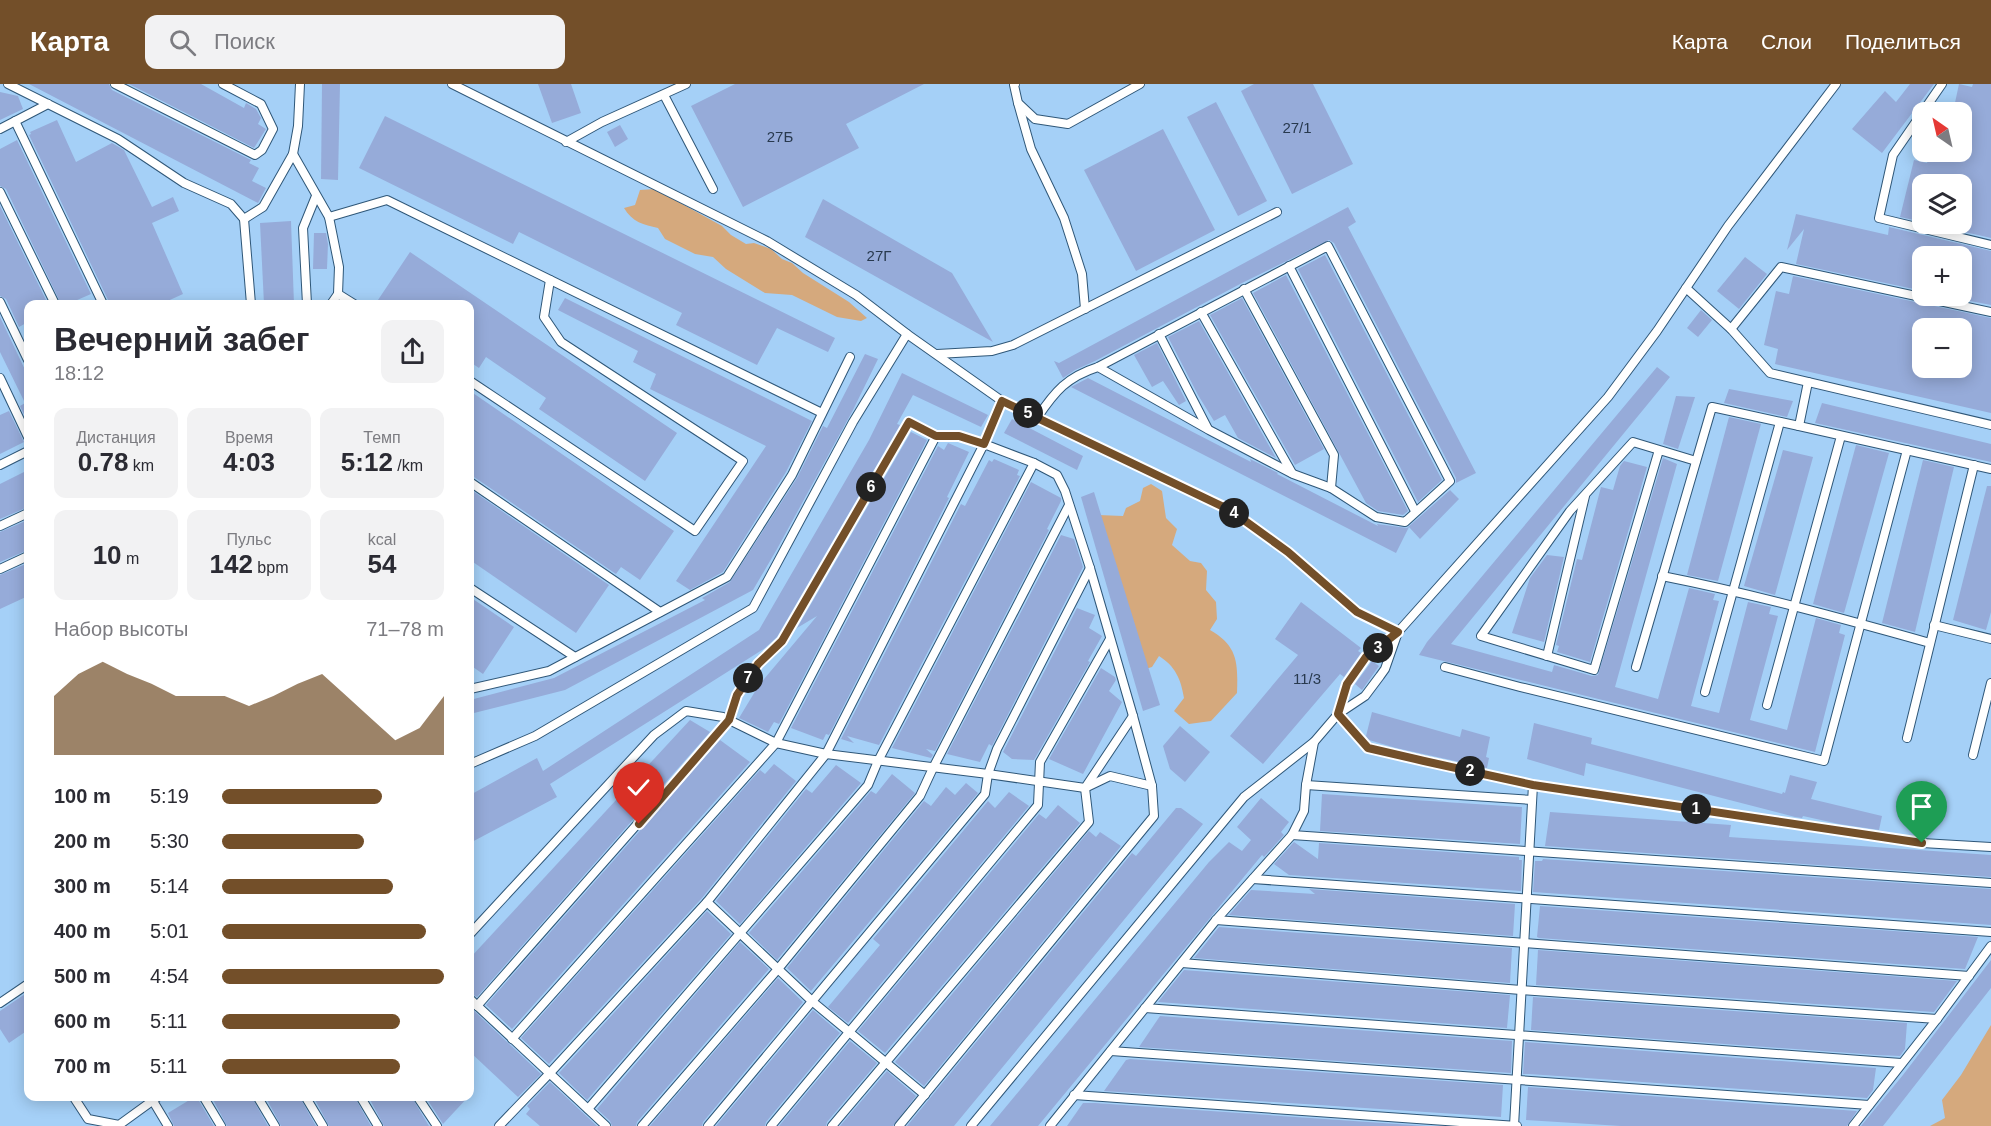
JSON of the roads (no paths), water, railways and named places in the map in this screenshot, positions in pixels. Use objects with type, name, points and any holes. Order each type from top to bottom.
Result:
[{"type":"lane","points":[[8,84],[118,139],[184,183],[231,204],[244,219],[250,300]]},
{"type":"lane","points":[[115,84],[255,155],[262,150],[273,129],[261,104],[223,84]]},
{"type":"lane","points":[[244,219],[262,207],[293,154],[298,126],[300,84]]},
{"type":"lane","points":[[452,84],[767,241],[856,295],[1002,401],[1230,510],[1288,552],[1357,612],[1398,632]]},
{"type":"lane","points":[[566,142],[602,122],[686,84]]},
{"type":"lane","points":[[1015,84],[1017,103],[1031,149],[1065,218],[1082,274],[1085,309]]},
{"type":"lane","points":[[1017,103],[1035,119],[1068,124],[1140,84]]},
{"type":"lane","points":[[1338,714],[1347,684],[1366,657],[1398,632],[1608,397],[1657,331],[1728,226],[1836,84]]},
{"type":"lane","points":[[1942,84],[1893,155],[1879,218],[1991,245]]},
{"type":"lane","points":[[664,95],[713,189]]},
{"type":"lane","points":[[0,129],[48,104]]},
{"type":"lane","points":[[15,121],[101,300]]},
{"type":"lane","points":[[293,154],[329,218],[339,267],[338,294],[334,300]]},
{"type":"lane","points":[[0,192],[53,300]]},
{"type":"lane","points":[[307,300],[303,228],[316,196]]},
{"type":"lane","points":[[329,218],[387,200],[822,413]]},
{"type":"lane","points":[[936,354],[992,351],[1013,345],[1277,212]]},
{"type":"lane","points":[[1037,418],[1055,392],[1082,372],[1098,367],[1328,246],[1450,481],[1404,522],[1376,517],[1331,488],[1293,474],[1209,430],[1098,367]]},
{"type":"lane","points":[[1288,266],[1415,511]]},
{"type":"lane","points":[[1731,329],[1781,267],[1991,312]]},
{"type":"lane","points":[[474,384],[695,531],[743,461],[561,342],[544,317],[550,280]]},
{"type":"lane","points":[[1686,288],[1731,329],[1770,374],[1991,425]]},
{"type":"lane","points":[[1244,289],[1334,454],[1331,488]]},
{"type":"lane","points":[[338,294],[348,300]]},
{"type":"lane","points":[[0,302],[24,352]]},
{"type":"lane","points":[[1201,312],[1293,474]]},
{"type":"lane","points":[[474,762],[536,736],[753,608],[853,423],[908,334]]},
{"type":"lane","points":[[1159,334],[1209,430]]},
{"type":"lane","points":[[474,688],[549,671],[727,577],[792,475],[850,357]]},
{"type":"lane","points":[[0,378],[4,397],[24,430]]},
{"type":"lane","points":[[1799,426],[1808,382]]},
{"type":"lane","points":[[499,1126],[706,902],[826,754],[984,444],[1002,401]]},
{"type":"lane","points":[[1636,667],[1712,407],[1991,469]]},
{"type":"lane","points":[[477,1006],[729,720],[737,695],[758,664],[782,641],[909,422],[936,436],[959,436],[1034,463],[1057,475],[1090,568],[1133,716],[1152,786],[1154,816],[899,1126]]},
{"type":"lane","points":[[1705,692],[1780,422]]},
{"type":"lane","points":[[513,1039],[776,743],[936,436]]},
{"type":"lane","points":[[1767,705],[1841,436]]},
{"type":"lane","points":[[1659,450],[1594,670],[1481,636],[1570,511],[1633,442],[1696,461]]},
{"type":"lane","points":[[1445,667],[1824,761],[1907,450]]},
{"type":"lane","points":[[0,465],[24,453]]},
{"type":"lane","points":[[588,1109],[868,784],[1034,463]]},
{"type":"lane","points":[[1906,738],[1974,465]]},
{"type":"lane","points":[[474,485],[660,612]]},
{"type":"lane","points":[[1547,656],[1585,495]]},
{"type":"lane","points":[[642,1126],[778,969],[920,796],[1069,505]]},
{"type":"lane","points":[[0,526],[24,515]]},
{"type":"lane","points":[[0,569],[24,558]]},
{"type":"lane","points":[[708,1126],[985,794],[988,774],[997,749],[1090,568]]},
{"type":"lane","points":[[1662,576],[1795,605],[1930,644]]},
{"type":"lane","points":[[474,591],[575,657]]},
{"type":"lane","points":[[1934,625],[1991,639]]},
{"type":"lane","points":[[971,1126],[1244,797],[1314,742],[1338,714],[1365,696],[1385,669],[1398,632]]},
{"type":"lane","points":[[771,1126],[1038,805],[1040,762],[1110,639]]},
{"type":"lane","points":[[1973,754],[1991,683]]},
{"type":"lane","points":[[474,930],[654,735],[686,711],[723,717],[776,743],[826,754],[1085,788],[1110,776],[1152,786]]},
{"type":"lane","points":[[1338,714],[1368,748],[1533,785],[1922,843],[1991,848]]},
{"type":"lane","points":[[832,1126],[1089,822],[1085,788],[1133,716]]},
{"type":"lane","points":[[1050,1126],[1216,920],[1292,835],[1304,811],[1305,785],[1314,742]]},
{"type":"lane","points":[[1305,785],[1532,800]]},
{"type":"lane","points":[[1074,1095],[1515,1126],[1533,785]]},
{"type":"lane","points":[[1292,835],[1991,884]]},
{"type":"lane","points":[[1253,879],[1991,932]]},
{"type":"lane","points":[[706,902],[813,1002],[925,1095]]},
{"type":"lane","points":[[1216,920],[1969,976]]},
{"type":"lane","points":[[1853,1126],[1991,946]]},
{"type":"lane","points":[[1182,963],[1521,990],[1937,1019]]},
{"type":"lane","points":[[0,1004],[24,987]]},
{"type":"lane","points":[[474,1003],[606,1126]]},
{"type":"lane","points":[[1145,1008],[1901,1063]]},
{"type":"lane","points":[[1111,1051],[1869,1106]]},
{"type":"lane","points":[[76,1101],[88,1119],[120,1126],[153,1101]]},
{"type":"lane","points":[[157,1101],[168,1126]]},
{"type":"lane","points":[[206,1101],[221,1126]]},
{"type":"lane","points":[[260,1101],[275,1126]]},
{"type":"lane","points":[[308,1101],[323,1126]]},
{"type":"lane","points":[[363,1101],[378,1126]]},
{"type":"lane","points":[[420,1101],[437,1126]]}]
